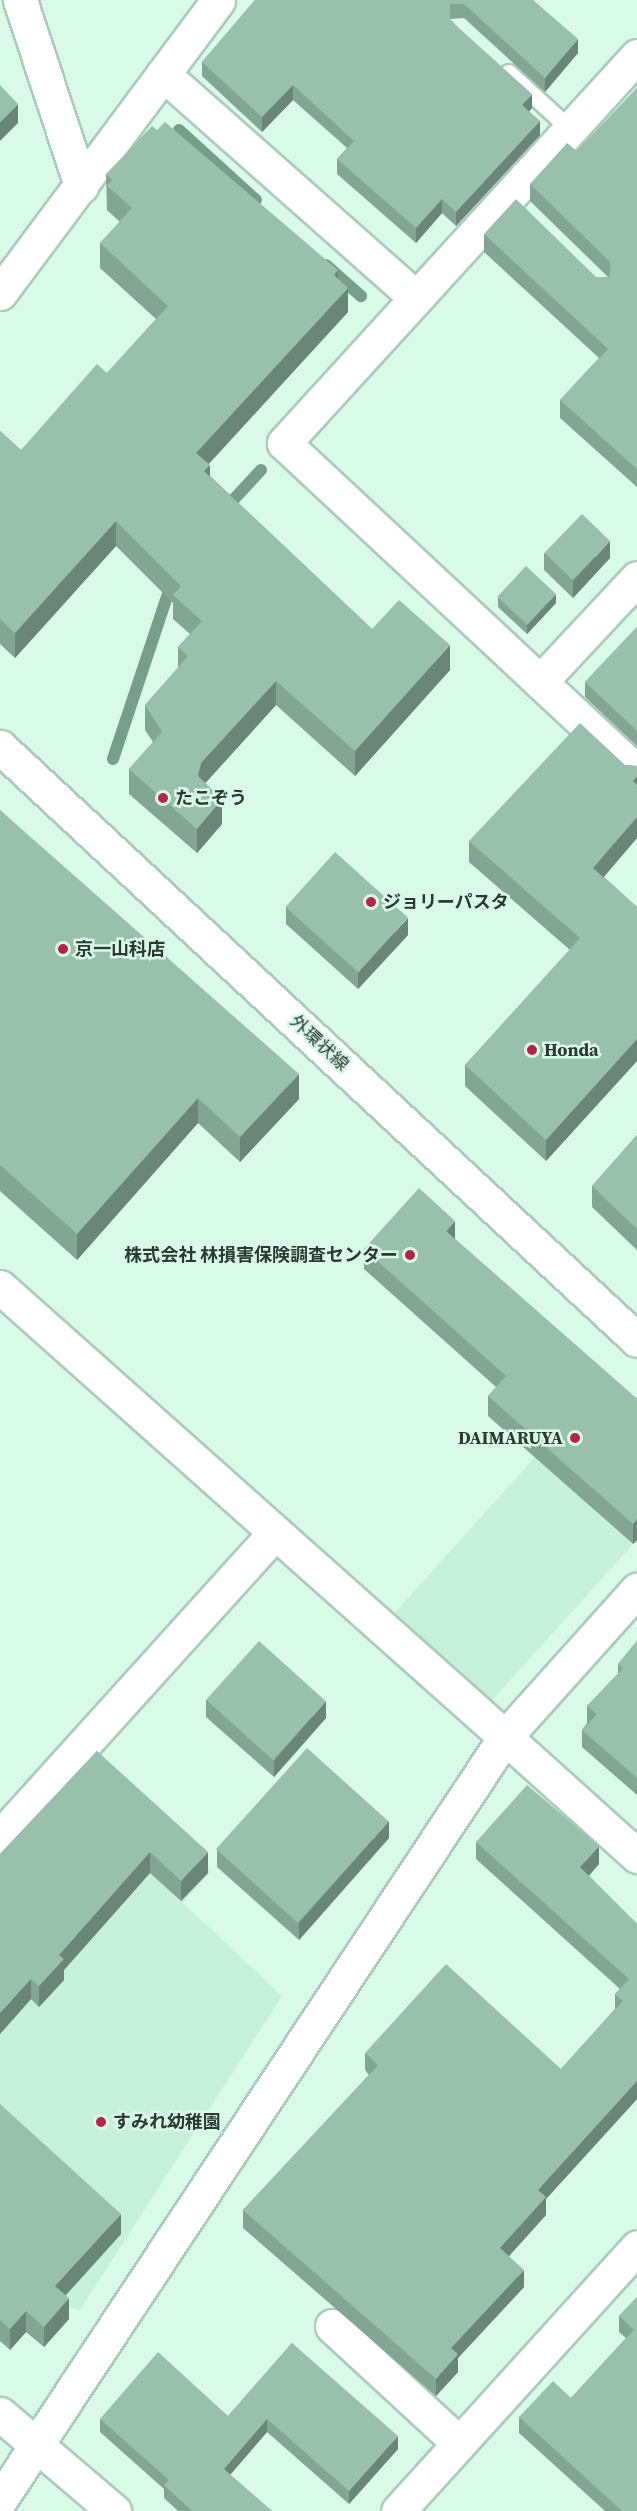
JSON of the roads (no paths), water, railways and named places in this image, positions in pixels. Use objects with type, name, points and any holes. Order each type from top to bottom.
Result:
[{"type":"street","points":[[20,0],[81,186]]},
{"type":"street","points":[[0,293],[218,0]]},
{"type":"street","points":[[637,56],[570,129],[518,204],[416,298],[284,443],[637,772]]},
{"type":"street","points":[[163,74],[416,298]]},
{"type":"street","points":[[540,682],[637,578]]},
{"type":"street","name":"外環状線","points":[[0,747],[637,1340]]},
{"type":"street","points":[[0,1287],[637,1856]]},
{"type":"street","points":[[0,1837],[274,1534]]},
{"type":"street","points":[[0,2500],[38,2446],[505,1737],[637,1590]]},
{"type":"street","points":[[398,2511],[637,2247]]},
{"type":"street","points":[[332,2326],[459,2444]]},
{"type":"street","points":[[0,2414],[114,2511]]},
{"type":"lane","points":[[492,58],[570,129]]},
{"type":"waterway","points":[[179,130],[256,200]]},
{"type":"waterway","points":[[326,265],[361,296]]},
{"type":"waterway","points":[[223,511],[261,470]]},
{"type":"waterway","points":[[113,759],[172,582]]},
{"type":"place","name":"たこぞう","points":[[163,798]]},
{"type":"place","name":"ジョリーパスタ","points":[[371,902]]},
{"type":"place","name":"京一山科店","points":[[63,949]]},
{"type":"place","name":"Honda","points":[[532,1050]]},
{"type":"place","name":"株式会社 林損害保険調査センター","points":[[410,1255]]},
{"type":"place","name":"DAIMARUYA","points":[[575,1438]]},
{"type":"place","name":"すみれ幼稚園","points":[[101,2122]]}]
